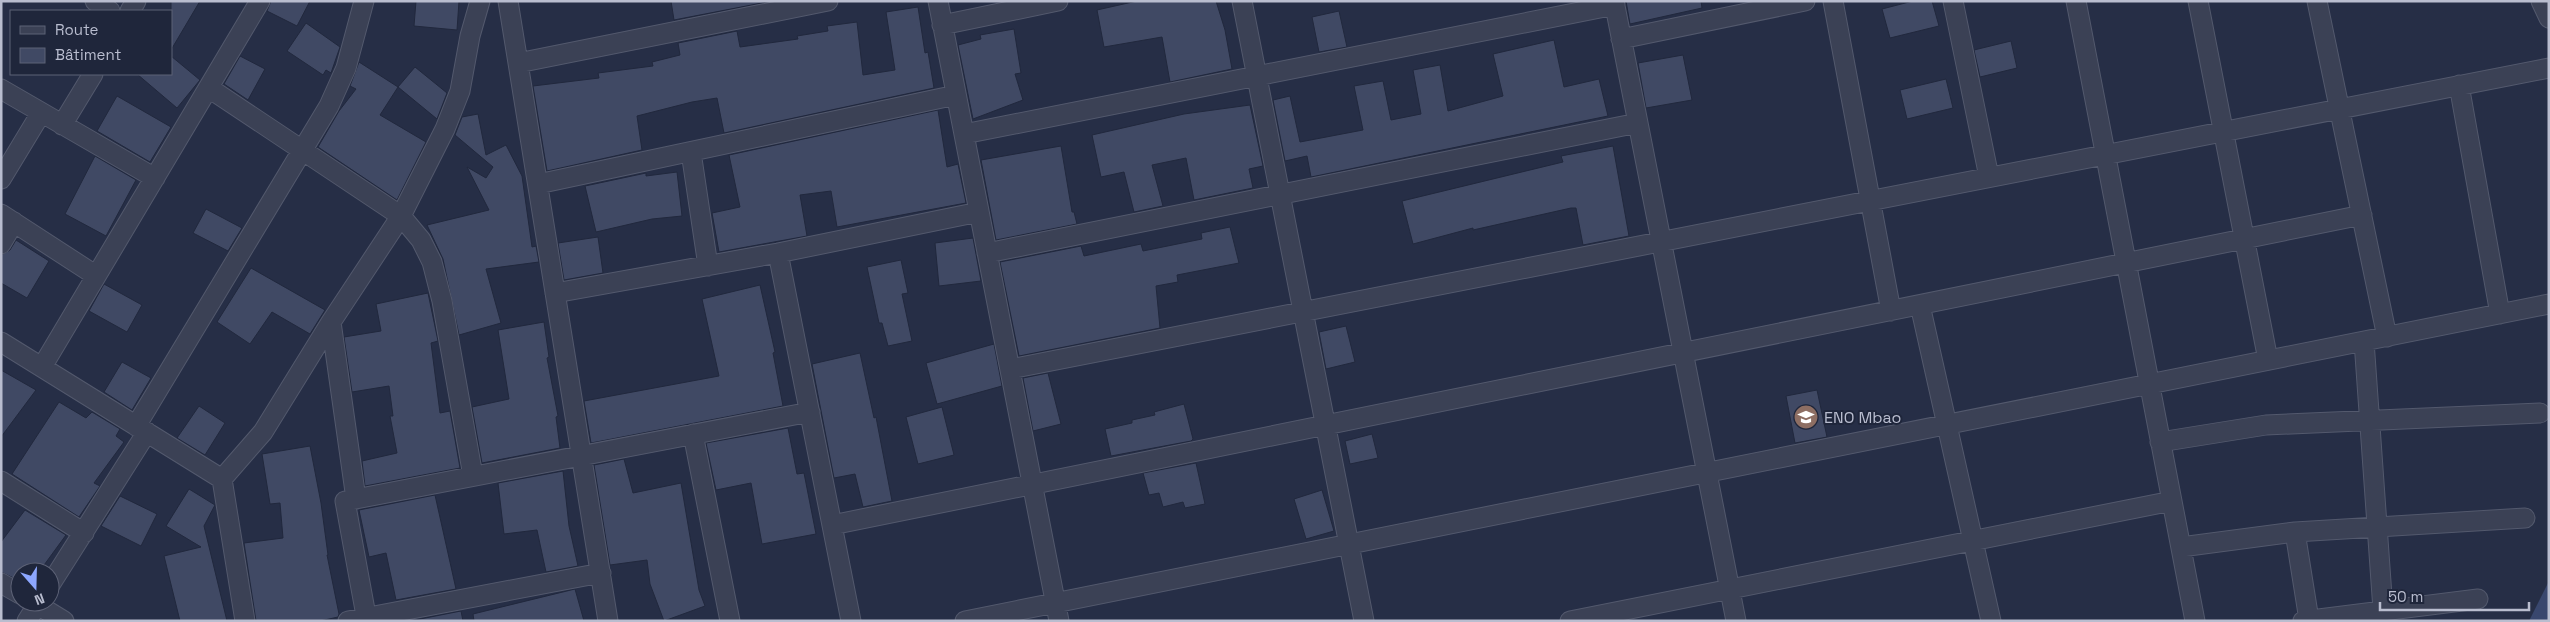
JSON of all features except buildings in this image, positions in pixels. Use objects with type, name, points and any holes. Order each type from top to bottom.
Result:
[{"type":"street","points":[[95,1],[108,10]]},
{"type":"street","points":[[42,367],[95,275],[260,1]]},
{"type":"street","points":[[60,570],[84,533],[141,429],[329,106],[346,68],[364,1]]},
{"type":"street","points":[[222,479],[263,432],[331,322],[401,216],[445,129],[460,91],[470,36],[480,1]]},
{"type":"street","points":[[508,1],[608,621]]},
{"type":"street","points":[[518,62],[828,1]]},
{"type":"street","points":[[938,1],[1057,612]]},
{"type":"street","points":[[942,24],[1058,1]]},
{"type":"street","points":[[1242,1],[1364,621]]},
{"type":"street","points":[[1622,39],[1805,1]]},
{"type":"street","points":[[1833,1],[1891,311]]},
{"type":"street","points":[[1953,1],[1989,177]]},
{"type":"street","points":[[2076,1],[2195,621]]},
{"type":"street","points":[[2198,1],[2268,360]]},
{"type":"street","points":[[2317,1],[2387,336]]},
{"type":"street","points":[[2541,1],[2549,18]]},
{"type":"street","points":[[964,134],[1614,3],[1736,621]]},
{"type":"street","points":[[1010,369],[2549,68]]},
{"type":"street","points":[[62,125],[92,75]]},
{"type":"street","points":[[2459,85],[2500,314]]},
{"type":"street","points":[[209,88],[401,216],[421,240],[432,262],[442,301],[473,476]]},
{"type":"street","points":[[1,89],[155,178]]},
{"type":"street","points":[[538,184],[956,95]]},
{"type":"street","points":[[1,179],[41,113]]},
{"type":"street","points":[[987,253],[1638,123]]},
{"type":"street","points":[[691,152],[708,266]]},
{"type":"street","points":[[555,293],[778,253],[979,212]]},
{"type":"street","points":[[832,525],[2362,215]]},
{"type":"street","points":[[1,244],[8,218],[95,275]]},
{"type":"street","points":[[778,253],[851,621]]},
{"type":"street","points":[[965,621],[1057,612],[1349,544],[2549,304]]},
{"type":"street","points":[[1920,305],[1991,621]]},
{"type":"street","points":[[331,322],[356,499]]},
{"type":"street","points":[[2364,341],[2383,610]]},
{"type":"street","points":[[1,342],[222,479],[245,621]]},
{"type":"street","points":[[367,619],[345,501],[810,412]]},
{"type":"street","points":[[2160,442],[2266,425],[2540,413]]},
{"type":"street","points":[[693,434],[730,621]]},
{"type":"street","points":[[1,481],[84,533]]},
{"type":"street","points":[[1570,621],[2172,501]]},
{"type":"street","points":[[2180,547],[2295,532],[2525,518]]},
{"type":"street","points":[[2295,532],[2306,620],[2383,610],[2404,614],[2478,598]]},
{"type":"street","points":[[348,621],[367,619],[601,573]]},
{"type":"street","points":[[50,612],[64,621]]},
{"type":"water","points":[[2549,581],[2549,621],[2529,621]]},
{"type":"place","name":"ENO Mbao","points":[[1806,417]]}]
